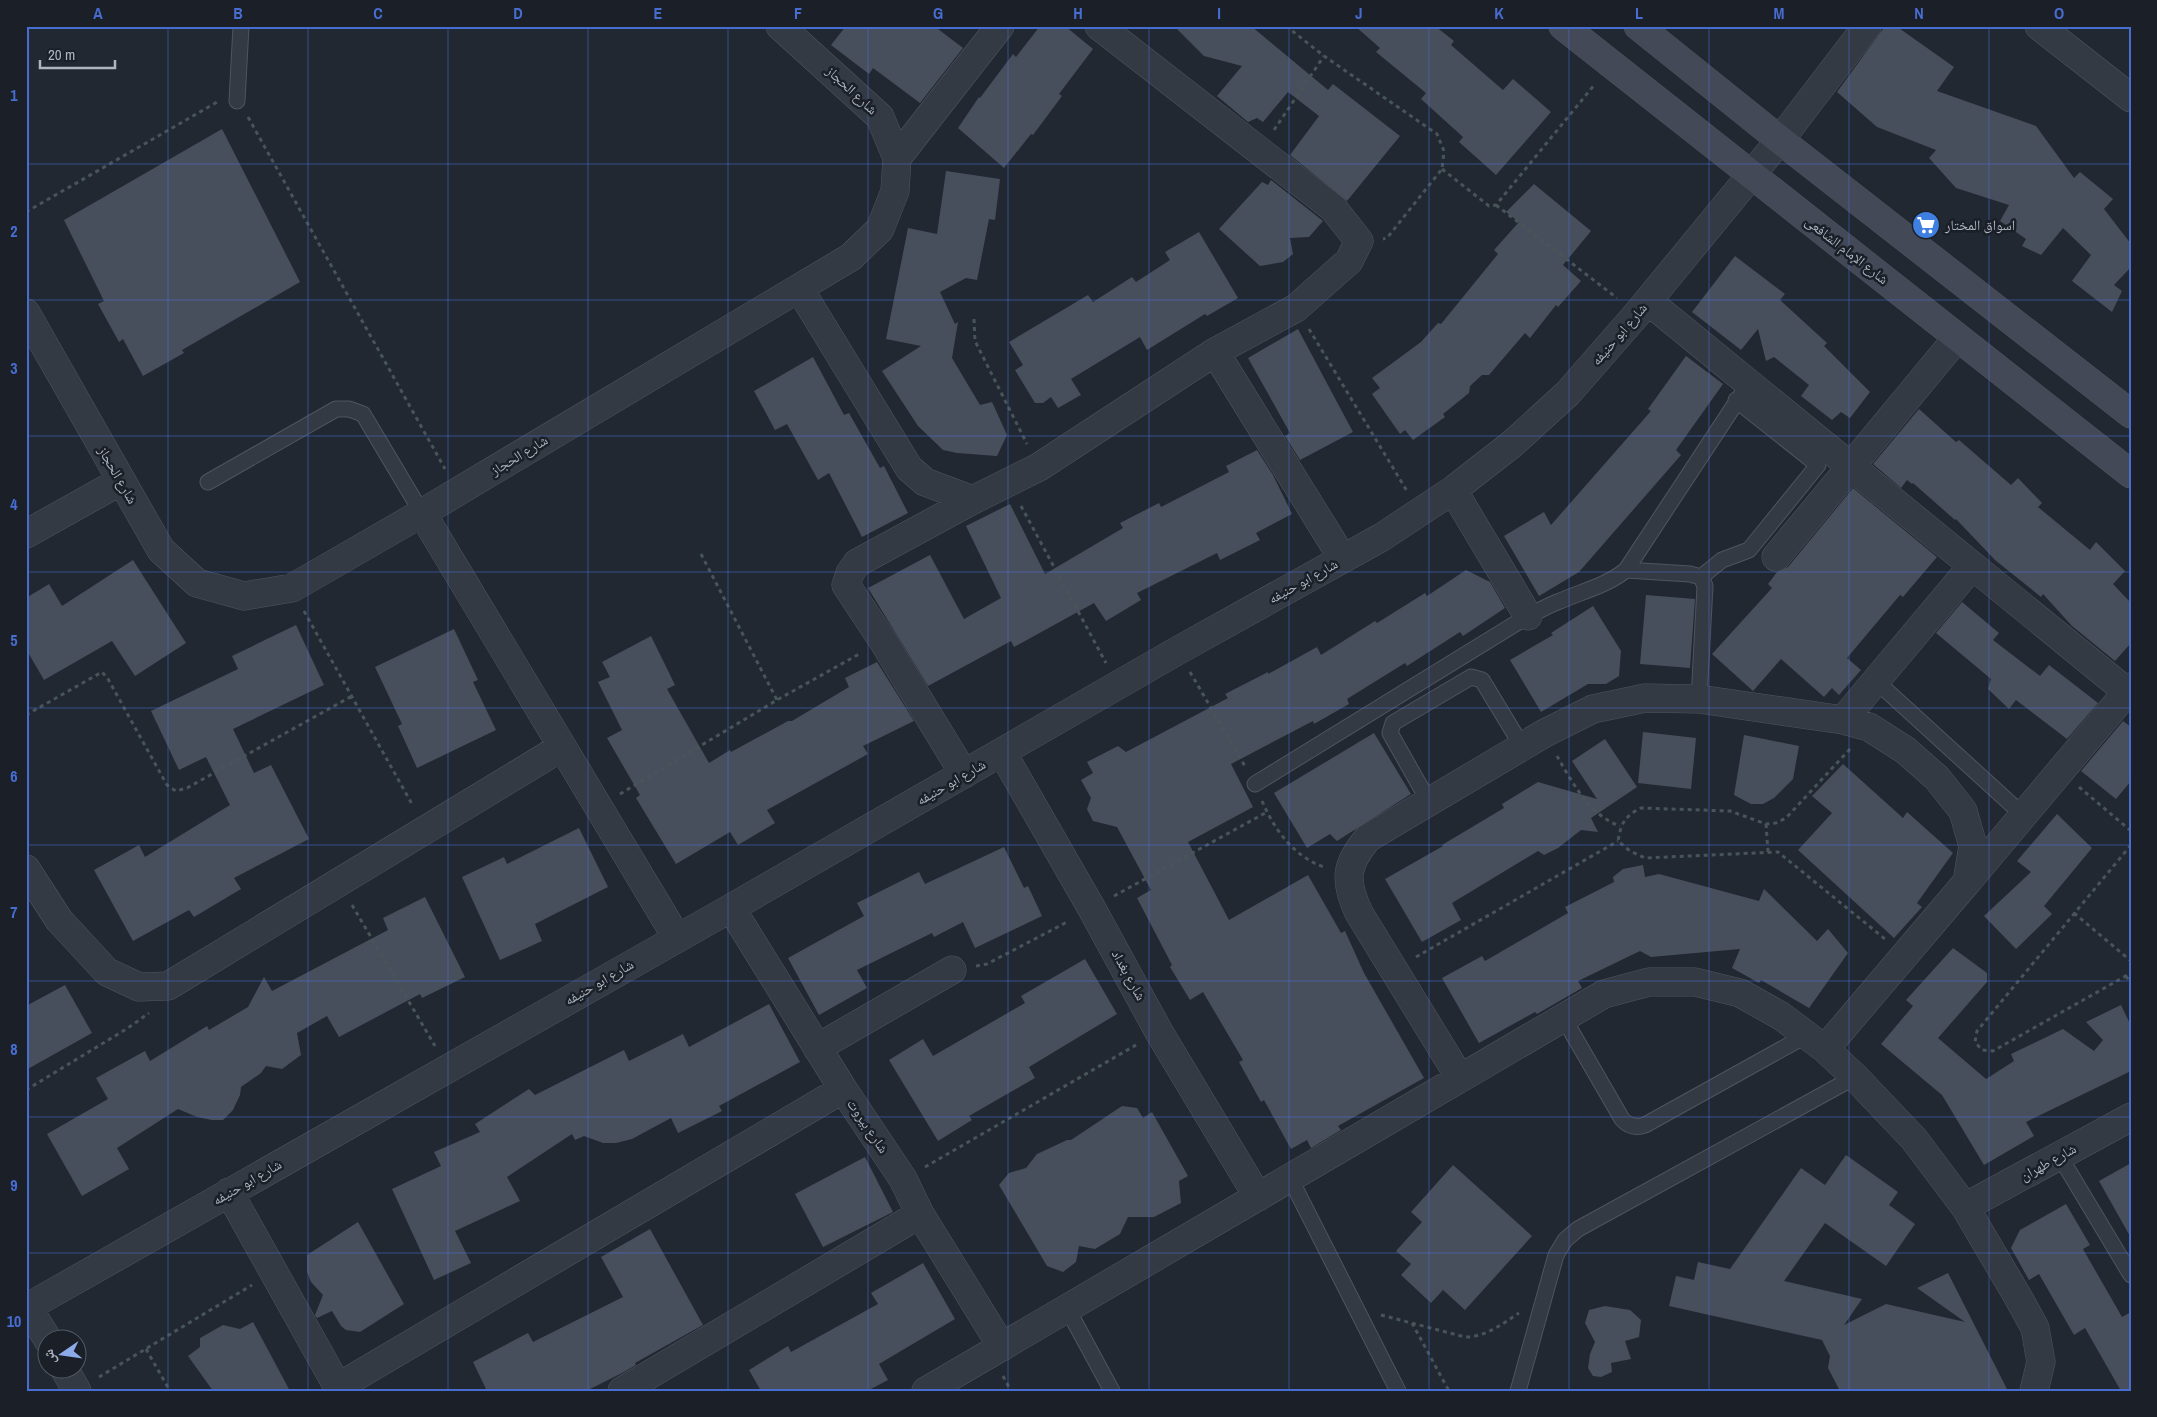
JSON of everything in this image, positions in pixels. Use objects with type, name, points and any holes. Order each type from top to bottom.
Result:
[{"type":"street","name":"شارع الحجاز","points":[[26,313],[161,550],[198,582],[244,596],[292,588],[422,513],[851,257],[880,229],[895,191],[898,158],[880,117],[780,26]]},
{"type":"street","points":[[898,158],[1000,26]]},
{"type":"street","name":"شارع الإمام الشافعى","points":[[1563,26],[2131,474]]},
{"type":"street","points":[[1638,26],[1780,140],[2131,414]]},
{"type":"street","name":"شارع ابو حنيفه","points":[[27,1305],[731,908],[1420,513],[1512,444],[1568,394],[1642,308],[1780,140],[1867,26]]},
{"type":"street","points":[[2038,26],[2131,98]]},
{"type":"street","points":[[964,774],[883,640],[846,585],[857,563],[1038,467],[1215,352],[1296,308],[1350,261],[1359,241],[1333,208],[1260,151],[1117,32]]},
{"type":"street","points":[[799,288],[908,468],[926,482],[973,500]]},
{"type":"street","points":[[1642,308],[1742,392],[1850,467],[2129,691],[1904,955],[1816,1042]]},
{"type":"street","points":[[1776,557],[1957,338]]},
{"type":"street","points":[[1215,352],[1342,558]]},
{"type":"street","points":[[26,534],[122,481]]},
{"type":"street","points":[[1453,490],[1528,616]]},
{"type":"street","points":[[422,513],[597,808],[677,938]]},
{"type":"street","points":[[1843,720],[1972,566]]},
{"type":"street","points":[[1460,1078],[1359,913],[1350,894],[1349,874],[1355,854],[1368,838],[1533,739],[1593,709],[1645,698],[1699,699],[1843,720],[1869,727],[1905,750],[1936,778],[1963,811],[1973,846],[1967,882]]},
{"type":"street","points":[[26,869],[60,920],[107,972],[139,987],[168,986],[562,747]]},
{"type":"street","name":"شارع بغداد","points":[[1002,752],[1092,909],[1159,1032],[1258,1197]]},
{"type":"street","name":"شارع بيروت","points":[[731,908],[843,1089],[903,1179],[920,1214],[1002,1346]]},
{"type":"street","points":[[817,1048],[952,970]]},
{"type":"street","points":[[926,1391],[1604,994],[1649,982],[1695,982],[1740,993],[1781,1016],[1816,1042],[1855,1077],[1914,1139],[1966,1207],[2035,1328],[2041,1362],[2034,1391]]},
{"type":"street","points":[[229,1192],[339,1389],[843,1089]]},
{"type":"street","name":"شارع طهران","points":[[1966,1207],[2131,1116]]},
{"type":"street","points":[[622,1391],[920,1214]]},
{"type":"street","points":[[27,1305],[42,1330]]},
{"type":"lane","points":[[238,101],[241,26]]},
{"type":"lane","points":[[1255,784],[1528,616],[1559,601],[1590,591],[1615,579],[1626,570],[1742,392],[1818,465],[1749,550],[1722,560],[1700,577]]},
{"type":"lane","points":[[208,482],[336,410],[349,409],[363,414],[422,513]]},
{"type":"lane","points":[[1626,570],[1690,574],[1700,577],[1705,586],[1699,699]]},
{"type":"lane","points":[[1428,802],[1390,733],[1392,723],[1471,678],[1482,680],[1533,739]]},
{"type":"lane","points":[[1876,681],[2023,815]]},
{"type":"lane","points":[[1563,1017],[1622,1119],[1625,1123],[1635,1127],[1645,1125],[1816,1042]]},
{"type":"lane","points":[[1518,1391],[1556,1255],[1565,1240],[1578,1229],[1855,1077]]},
{"type":"lane","points":[[2060,1155],[2131,1275]]},
{"type":"lane","points":[[1290,1178],[1398,1391]]},
{"type":"lane","points":[[1067,1308],[1112,1391]]},
{"type":"path","points":[[1286,26],[1324,56],[1437,134],[1444,151],[1442,169],[1387,238],[1373,242],[1359,241]]},
{"type":"path","points":[[1260,151],[1324,56]]},
{"type":"path","points":[[1442,169],[1489,206],[1496,205],[1611,64]]},
{"type":"path","points":[[26,212],[224,98],[238,101],[457,492]]},
{"type":"path","points":[[1496,205],[1642,308]]},
{"type":"path","points":[[1296,308],[1420,513]]},
{"type":"path","points":[[974,319],[975,341],[1038,467]]},
{"type":"path","points":[[1009,483],[1118,686]]},
{"type":"path","points":[[701,554],[777,700]]},
{"type":"path","points":[[292,588],[426,829]]},
{"type":"path","points":[[597,808],[777,700],[883,640]]},
{"type":"path","points":[[26,715],[102,672],[108,679],[167,785],[176,791],[187,788],[352,696]]},
{"type":"path","points":[[1618,841],[1620,826],[1629,814],[1641,808],[1730,811],[1766,824],[1776,823],[1786,818],[1869,727]]},
{"type":"path","points":[[1533,739],[1566,771],[1596,813],[1620,826]]},
{"type":"path","points":[[2060,771],[2131,831]]},
{"type":"path","points":[[1766,824],[1768,852]]},
{"type":"path","points":[[1394,970],[1618,841]]},
{"type":"path","points":[[1618,841],[1630,852],[1645,858],[1778,852],[1904,955]]},
{"type":"path","points":[[2131,845],[1977,1031],[1975,1042],[1982,1050],[1993,1051],[2131,973]]},
{"type":"path","points":[[338,883],[448,1068]]},
{"type":"path","points":[[2074,913],[2131,961]]},
{"type":"path","points":[[2126,976],[2131,984]]},
{"type":"path","points":[[26,1090],[128,1028]]},
{"type":"path","points":[[903,1179],[1159,1032]]},
{"type":"path","points":[[73,1383],[146,1349],[274,1273]]},
{"type":"path","points":[[1353,1301],[1374,1314],[1475,1337],[1485,1334],[1544,1297]]},
{"type":"path","points":[[1412,1323],[1450,1391]]},
{"type":"path","points":[[146,1349],[170,1391]]},
{"type":"building","points":[[846,26],[934,26],[963,48],[920,103],[873,68],[869,74],[831,45]]},
{"type":"building","points":[[1040,26],[1065,26],[1093,49],[1059,94],[1062,96],[1033,135],[1031,134],[1004,168],[958,128],[979,97],[1013,54],[1016,57]]},
{"type":"building","points":[[1174,26],[1251,26],[1328,90],[1333,84],[1400,136],[1347,201],[1290,155],[1319,116],[1288,92],[1263,122],[1257,118],[1248,122],[1217,96],[1242,66],[1204,56]]},
{"type":"building","points":[[1355,26],[1435,26],[1454,41],[1451,45],[1503,90],[1513,79],[1551,112],[1496,175],[1459,142],[1463,137],[1421,99],[1426,93],[1376,52],[1380,48]]},
{"type":"building","points":[[1885,26],[1896,26],[1954,67],[1937,91],[2036,126],[2074,178],[2080,172],[2113,199],[2104,209],[2131,244],[2131,267],[2114,285],[2122,291],[2112,312],[2072,281],[2091,255],[2063,228],[2041,255],[2022,246],[2026,239],[2000,221],[2009,205],[1956,188],[1929,158],[1936,150],[1877,127],[1837,92]]},
{"type":"building","points":[[222,129],[300,282],[182,350],[184,353],[143,376],[123,339],[119,342],[98,304],[104,301],[64,220]]},
{"type":"building","points":[[946,171],[1000,179],[995,220],[989,219],[977,280],[966,278],[940,292],[955,324],[958,322],[952,358],[980,405],[992,402],[1007,435],[997,456],[943,450],[918,426],[882,371],[921,346],[886,339],[908,228],[937,234]]},
{"type":"building","points":[[1271,180],[1323,221],[1309,237],[1290,238],[1293,254],[1283,262],[1260,266],[1219,229],[1262,182],[1268,185]]},
{"type":"building","points":[[1534,184],[1591,231],[1563,265],[1581,281],[1558,307],[1556,305],[1530,338],[1525,333],[1489,375],[1482,375],[1470,386],[1469,393],[1443,414],[1445,417],[1413,440],[1405,430],[1400,434],[1372,394],[1380,388],[1372,378],[1421,342],[1438,323],[1441,324],[1498,254],[1494,250],[1519,222],[1506,212]]},
{"type":"building","points":[[1199,232],[1238,298],[1207,316],[1205,314],[1147,350],[1140,337],[1071,379],[1081,395],[1058,408],[1051,397],[1043,403],[1035,403],[1015,370],[1023,365],[1009,342],[1088,295],[1093,302],[1132,277],[1136,282],[1170,260],[1165,252]]},
{"type":"building","points":[[1735,256],[1785,294],[1780,300],[1827,343],[1824,346],[1870,392],[1850,418],[1841,412],[1832,420],[1801,396],[1809,385],[1774,357],[1766,361],[1758,329],[1741,350],[1692,312]]},
{"type":"building","points":[[1298,329],[1353,432],[1300,460],[1285,436],[1290,433],[1248,358]]},
{"type":"building","points":[[1686,356],[1723,384],[1676,450],[1681,455],[1579,572],[1539,596],[1504,536],[1544,512],[1551,525],[1651,411],[1648,409]]},
{"type":"building","points":[[813,357],[844,415],[849,413],[880,468],[884,466],[908,513],[862,537],[829,473],[818,480],[787,424],[775,430],[754,391]]},
{"type":"building","points":[[1919,409],[1956,442],[1959,440],[2011,485],[2018,478],[2042,503],[2038,507],[2090,550],[2096,542],[2125,571],[2113,584],[2131,603],[2131,643],[2115,661],[2072,626],[2043,594],[2041,597],[1995,560],[1956,519],[1913,483],[1907,480],[1901,488],[1873,464]]},
{"type":"building","points":[[1257,450],[1273,475],[1292,514],[1256,533],[1260,540],[1220,560],[1217,553],[1137,593],[1141,600],[1106,621],[1094,603],[1014,647],[1011,641],[928,686],[868,588],[930,555],[964,619],[1001,598],[966,526],[1010,504],[1045,574],[1123,528],[1120,523],[1159,503],[1161,507],[1229,472],[1226,466]]},
{"type":"building","points":[[1853,488],[1937,557],[1903,597],[1900,595],[1847,658],[1861,670],[1839,695],[1832,688],[1824,697],[1781,659],[1753,691],[1712,654],[1772,588],[1768,584],[1777,572],[1788,567]]},
{"type":"building","points":[[133,560],[186,643],[135,676],[112,641],[44,680],[26,649],[26,598],[49,584],[62,606]]},
{"type":"building","points":[[1466,570],[1490,582],[1505,608],[1463,636],[1460,632],[1407,666],[1405,663],[1347,699],[1349,704],[1314,724],[1313,721],[1231,764],[1253,807],[1188,842],[1229,920],[1308,875],[1341,933],[1345,931],[1364,973],[1424,1078],[1338,1126],[1341,1130],[1311,1148],[1307,1140],[1291,1149],[1264,1100],[1261,1102],[1239,1062],[1243,1060],[1203,992],[1190,1000],[1170,967],[1172,965],[1137,898],[1151,890],[1117,827],[1093,821],[1087,809],[1091,798],[1081,780],[1093,773],[1087,762],[1118,746],[1126,752],[1228,698],[1225,694],[1268,672],[1268,674],[1317,647],[1321,655],[1375,621],[1377,623],[1425,593],[1427,596]]},
{"type":"building","points":[[1646,595],[1695,599],[1690,668],[1640,664]]},
{"type":"building","points":[[1962,602],[1999,633],[1993,640],[2040,676],[2049,665],[2098,703],[2067,739],[2016,700],[2009,709],[1988,689],[1991,679],[1936,633]]},
{"type":"building","points":[[1593,606],[1621,651],[1619,676],[1606,684],[1588,684],[1541,712],[1510,660],[1553,635],[1551,633]]},
{"type":"building","points":[[296,625],[324,685],[233,729],[254,773],[271,765],[309,839],[234,878],[241,889],[194,917],[189,910],[133,941],[94,870],[139,845],[145,857],[230,805],[206,757],[179,770],[151,711],[238,669],[232,656]]},
{"type":"building","points":[[454,629],[478,680],[473,682],[496,730],[417,768],[398,726],[402,724],[375,667]]},
{"type":"building","points":[[651,636],[675,685],[667,689],[709,763],[730,750],[731,752],[788,721],[792,721],[849,687],[845,678],[877,662],[914,721],[863,746],[868,754],[767,810],[775,823],[738,845],[730,832],[676,864],[636,798],[640,795],[607,738],[622,730],[598,682],[610,677],[602,662]]},
{"type":"building","points":[[2123,721],[2131,727],[2131,781],[2116,799],[2081,771]]},
{"type":"building","points":[[1643,732],[1696,738],[1691,789],[1638,783]]},
{"type":"building","points":[[1374,733],[1411,794],[1337,841],[1330,834],[1307,848],[1274,793]]},
{"type":"building","points":[[1744,735],[1799,746],[1793,779],[1774,798],[1763,804],[1751,804],[1734,795]]},
{"type":"building","points":[[1605,739],[1637,787],[1591,818],[1598,832],[1581,830],[1558,848],[1544,855],[1538,851],[1452,903],[1461,920],[1422,942],[1385,879],[1504,808],[1502,804],[1538,782],[1597,799],[1572,761]]},
{"type":"building","points":[[1843,764],[1903,818],[1907,812],[1953,853],[1917,903],[1922,907],[1894,938],[1798,850],[1832,813],[1812,796]]},
{"type":"building","points":[[2057,814],[2092,848],[2044,906],[2052,914],[2016,949],[1984,916],[2031,872],[2017,861]]},
{"type":"building","points":[[579,828],[608,887],[535,924],[542,941],[500,960],[462,877],[504,857],[507,864]]},
{"type":"building","points":[[1004,847],[1024,888],[1028,886],[1042,916],[975,948],[963,922],[934,937],[932,933],[857,970],[867,988],[819,1015],[788,958],[864,916],[857,903],[919,872],[925,884]]},
{"type":"building","points":[[1643,865],[1645,877],[1659,874],[1759,901],[1764,889],[1817,941],[1828,929],[1848,953],[1809,1008],[1761,980],[1759,983],[1732,968],[1740,949],[1651,957],[1640,951],[1578,981],[1582,988],[1537,1014],[1535,1012],[1479,1043],[1442,978],[1482,956],[1485,961],[1568,913],[1565,907],[1614,882],[1613,877],[1623,869]]},
{"type":"building","points":[[425,897],[465,977],[422,998],[420,994],[339,1037],[327,1016],[297,1033],[301,1055],[282,1069],[266,1066],[261,1073],[241,1087],[240,1095],[233,1110],[223,1120],[197,1117],[178,1109],[117,1148],[129,1169],[82,1196],[47,1134],[108,1099],[96,1078],[145,1051],[150,1061],[207,1026],[209,1030],[248,1007],[264,977],[272,991],[388,930],[383,918]]},
{"type":"building","points":[[1953,948],[1987,973],[1987,982],[1938,1038],[1986,1079],[2014,1061],[2011,1054],[2063,1029],[2094,1051],[2103,1040],[2086,1022],[2121,1005],[2131,1026],[2131,1071],[2026,1122],[2034,1136],[1984,1165],[1942,1095],[1881,1044],[1913,1006],[1906,1000]]},
{"type":"building","points":[[1085,959],[1117,1014],[1029,1067],[1035,1078],[969,1116],[972,1120],[938,1141],[889,1060],[923,1039],[933,1056],[1025,1003],[1021,996]]},
{"type":"building","points":[[65,985],[92,1033],[26,1070],[26,1006]]},
{"type":"building","points":[[769,1004],[800,1062],[719,1106],[722,1111],[678,1133],[671,1118],[632,1139],[616,1143],[603,1143],[584,1136],[575,1140],[572,1134],[507,1177],[520,1201],[455,1231],[471,1263],[434,1280],[392,1189],[441,1166],[434,1152],[480,1132],[475,1124],[529,1089],[535,1095],[624,1050],[629,1061],[683,1034],[689,1047]]},
{"type":"building","points":[[1122,1106],[1137,1108],[1143,1118],[1152,1112],[1188,1176],[1179,1181],[1181,1203],[1154,1217],[1128,1217],[1120,1234],[1095,1249],[1079,1246],[1076,1262],[1063,1272],[1047,1266],[999,1185],[1009,1173],[1026,1168],[1037,1154],[1067,1140],[1071,1140]]},
{"type":"building","points":[[1846,1155],[1898,1192],[1889,1205],[1915,1224],[1886,1266],[1825,1223],[1784,1281],[1862,1299],[1844,1325],[1886,1304],[1965,1322],[1917,1288],[1948,1273],[2008,1391],[1840,1391],[1828,1368],[1830,1356],[1822,1340],[1669,1306],[1676,1276],[1694,1280],[1698,1262],[1730,1269],[1801,1168],[1825,1185]]},
{"type":"building","points":[[865,1157],[893,1212],[823,1247],[795,1194]]},
{"type":"building","points":[[2131,1163],[2131,1238],[2099,1181]]},
{"type":"building","points":[[1453,1165],[1532,1236],[1465,1310],[1443,1290],[1431,1303],[1401,1275],[1411,1264],[1396,1251],[1422,1222],[1411,1212]]},
{"type":"building","points":[[2066,1204],[2090,1245],[2083,1249],[2122,1317],[2131,1312],[2131,1391],[2121,1391],[2085,1328],[2074,1335],[2039,1274],[2029,1280],[2011,1248],[2020,1230]]},
{"type":"building","points":[[358,1222],[404,1304],[360,1332],[346,1330],[341,1326],[332,1311],[317,1318],[315,1315],[323,1295],[311,1282],[307,1272],[307,1255]]},
{"type":"building","points":[[650,1229],[703,1325],[635,1363],[636,1365],[622,1373],[586,1391],[487,1391],[473,1362],[528,1333],[533,1342],[623,1297],[601,1257]]},
{"type":"building","points":[[923,1263],[955,1319],[879,1364],[888,1380],[867,1391],[761,1391],[749,1370],[788,1346],[791,1352],[878,1304],[871,1293]]},
{"type":"building","points":[[1605,1306],[1630,1310],[1641,1320],[1639,1337],[1625,1341],[1631,1359],[1611,1363],[1612,1372],[1601,1377],[1593,1376],[1588,1368],[1590,1354],[1595,1342],[1585,1323],[1589,1310]]},
{"type":"building","points":[[253,1322],[290,1391],[213,1391],[188,1356],[200,1347],[200,1338],[223,1325],[240,1329]]},
{"type":"place","name":"اسواق المختار","points":[[1926,225]]}]
